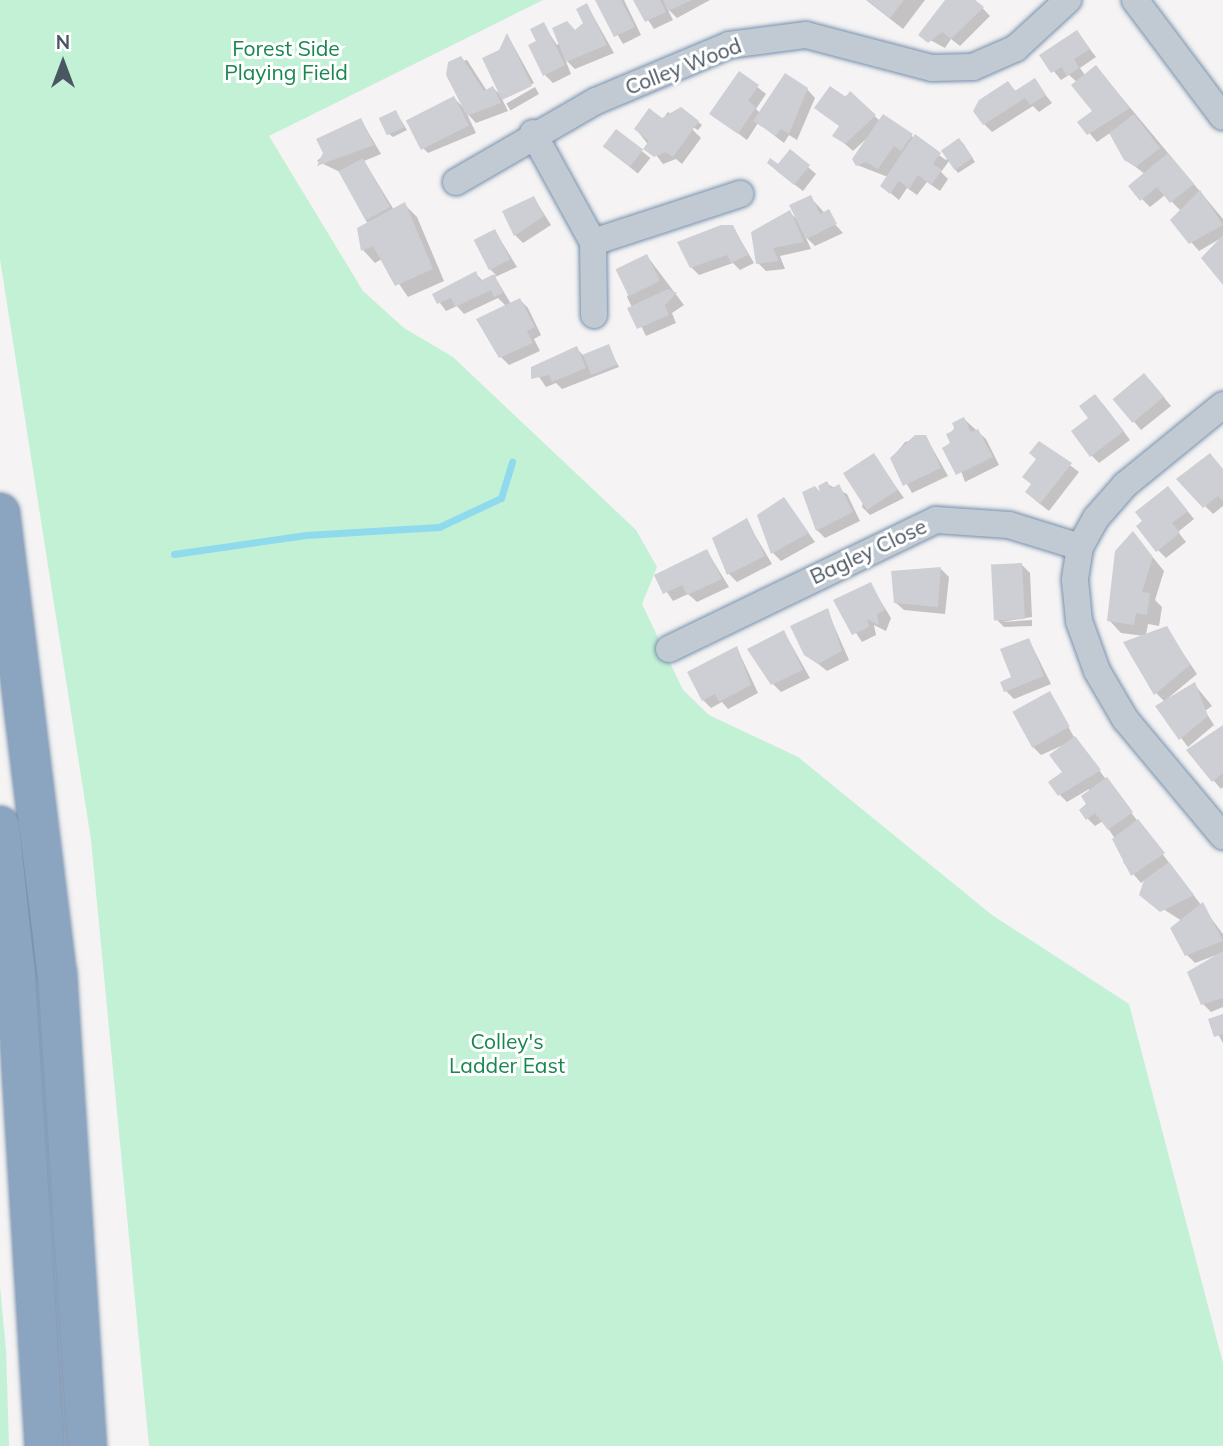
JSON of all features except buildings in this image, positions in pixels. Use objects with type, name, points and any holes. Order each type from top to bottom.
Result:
[{"type":"highway","points":[[0,513],[57,974],[87,1446]]},
{"type":"highway","points":[[0,826],[17,990],[45,1446]]},
{"type":"street","name":"Colley Wood","points":[[456,182],[533,133],[671,68],[729,45],[779,36],[835,39],[932,68],[973,67],[1016,48],[1068,0]]},
{"type":"street","points":[[1135,0],[1223,117]]},
{"type":"street","points":[[533,133],[593,242],[594,315]]},
{"type":"street","points":[[593,242],[740,194]]},
{"type":"street","points":[[1223,405],[1125,485],[1080,547],[1079,621],[1097,671],[1125,719],[1223,836]]},
{"type":"street","name":"Bagley Close","points":[[669,649],[936,520],[1009,525],[1080,547]]},
{"type":"green space","name":"Colley's Ladder East","points":[[0,0],[543,0],[269,136],[363,291],[404,328],[453,357],[636,530],[657,567],[642,604],[683,690],[709,715],[798,757],[992,915],[1129,1004],[1223,1363],[1223,1446],[149,1446],[91,840],[0,259]]},
{"type":"green space","points":[[0,1287],[6,1350],[9,1446],[0,1446]]},
{"type":"waterway","points":[[174,554],[306,535],[439,527],[501,498],[512,462]]},
{"type":"park label","name":"Forest Side Playing Field","points":[[286,60]]}]
